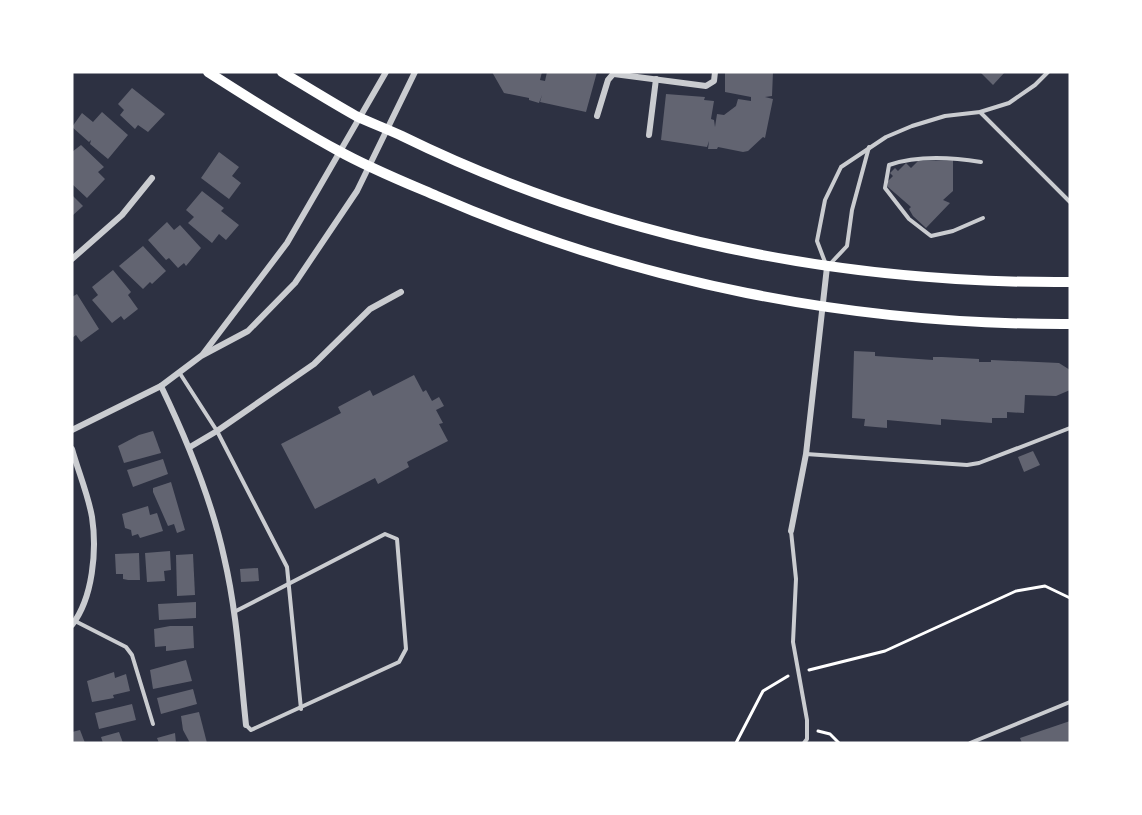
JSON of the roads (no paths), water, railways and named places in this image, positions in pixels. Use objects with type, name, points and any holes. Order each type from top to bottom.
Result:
[{"type":"main road","points":[[208,72],[338,151],[466,208],[582,251],[701,284],[822,307],[928,319],[1070,324]]},
{"type":"main road","points":[[282,72],[358,117],[482,172],[588,211],[697,242],[827,267],[962,281],[1070,282]]},
{"type":"street","points":[[201,356],[287,243],[320,189],[338,151],[386,72]]},
{"type":"street","points":[[72,430],[160,386],[201,356],[248,331],[295,283],[357,191],[415,72]]},
{"type":"street","points":[[597,116],[608,80],[614,73],[706,86],[714,81],[715,72]]},
{"type":"street","points":[[649,135],[656,80]]},
{"type":"street","points":[[72,259],[122,215],[152,178]]},
{"type":"street","points":[[790,531],[806,454],[827,267]]},
{"type":"street","points":[[190,447],[314,364],[370,309],[401,292]]},
{"type":"street","points":[[160,386],[190,447],[224,555],[234,612],[246,724]]},
{"type":"street","points":[[72,449],[92,517],[93,572],[74,623]]},
{"type":"lane","points":[[869,147],[852,210],[847,246],[827,267],[817,242],[825,200],[841,167],[869,147],[912,126],[945,117],[980,112],[1009,103],[1035,85],[1048,72]]},
{"type":"lane","points":[[980,112],[1070,202]]},
{"type":"lane","points":[[981,162],[956,158],[907,159],[888,165],[885,188],[909,219],[931,236],[953,231],[983,218]]},
{"type":"lane","points":[[179,371],[217,431],[287,567],[301,709]]},
{"type":"lane","points":[[806,454],[967,465],[979,463],[1070,428]]},
{"type":"lane","points":[[790,531],[796,579],[793,642],[808,730],[804,743]]},
{"type":"lane","points":[[234,612],[386,534],[397,539],[406,649],[399,662],[251,730],[246,724]]},
{"type":"lane","points":[[74,623],[126,647],[132,655],[153,724]]},
{"type":"lane","points":[[970,743],[1070,702]]}]
